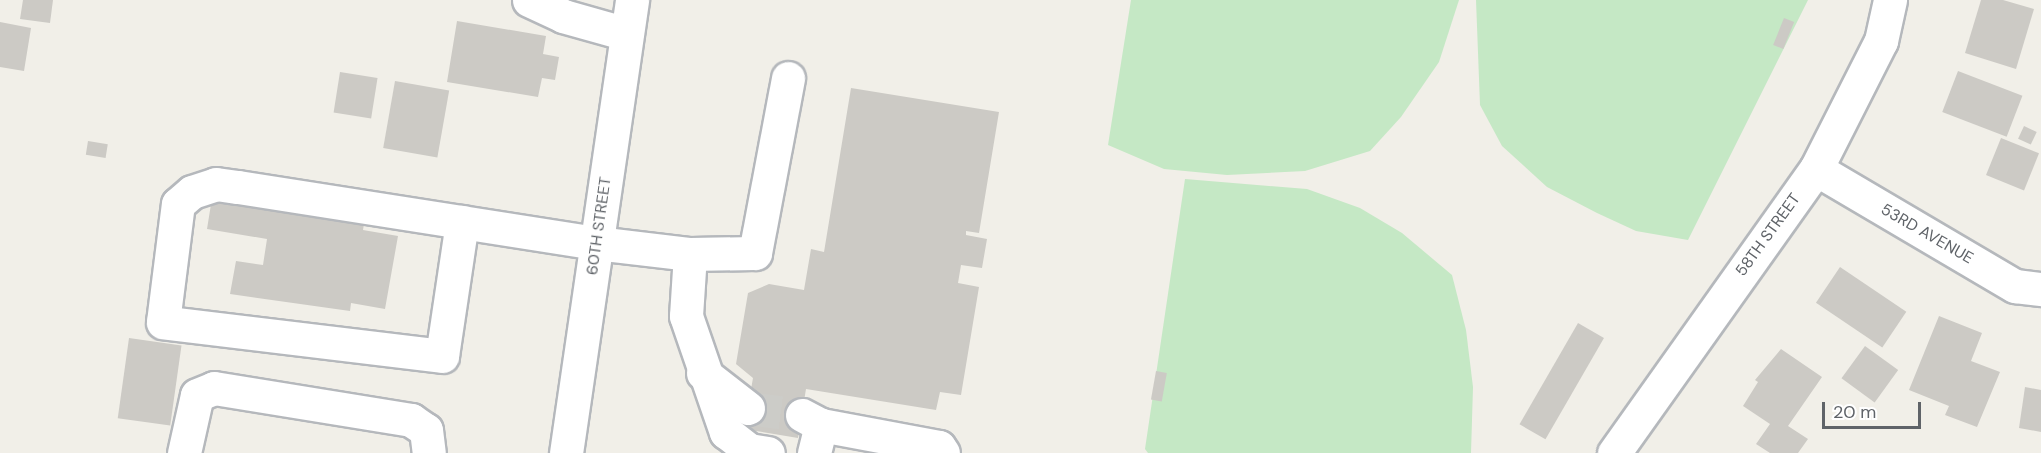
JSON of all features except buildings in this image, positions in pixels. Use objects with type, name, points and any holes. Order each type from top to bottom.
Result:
[{"type":"street","points":[[529,0],[563,16],[627,34]]},
{"type":"street","name":"60TH STREET","points":[[566,453],[632,0]]},
{"type":"street","name":"58TH STREET","points":[[1614,453],[1816,169],[1881,41],[1890,0]]},
{"type":"street","points":[[462,222],[442,356],[163,322],[178,204],[192,192],[216,184],[462,222],[596,243],[690,254],[755,253],[788,78]]},
{"type":"street","name":"53RD AVENUE","points":[[1816,169],[2015,286],[2041,290]]},
{"type":"street","points":[[690,254],[686,316],[703,373],[726,432],[749,450],[768,453]]},
{"type":"street","points":[[703,373],[748,408]]},
{"type":"street","points":[[184,453],[197,394],[214,388],[411,420],[426,430],[429,453]]},
{"type":"street","points":[[812,431],[939,447],[943,453]]},
{"type":"green space","points":[[1131,0],[1459,0],[1439,62],[1401,117],[1370,151],[1305,171],[1227,175],[1164,169],[1108,145]]},
{"type":"green space","points":[[1476,0],[1808,0],[1688,240],[1636,231],[1597,213],[1547,187],[1502,146],[1480,105]]},
{"type":"green space","points":[[1185,179],[1307,189],[1360,208],[1402,233],[1452,275],[1466,330],[1473,387],[1471,453],[1148,453],[1145,449]]},
{"type":"tunnel","points":[[748,408],[802,415]]}]
